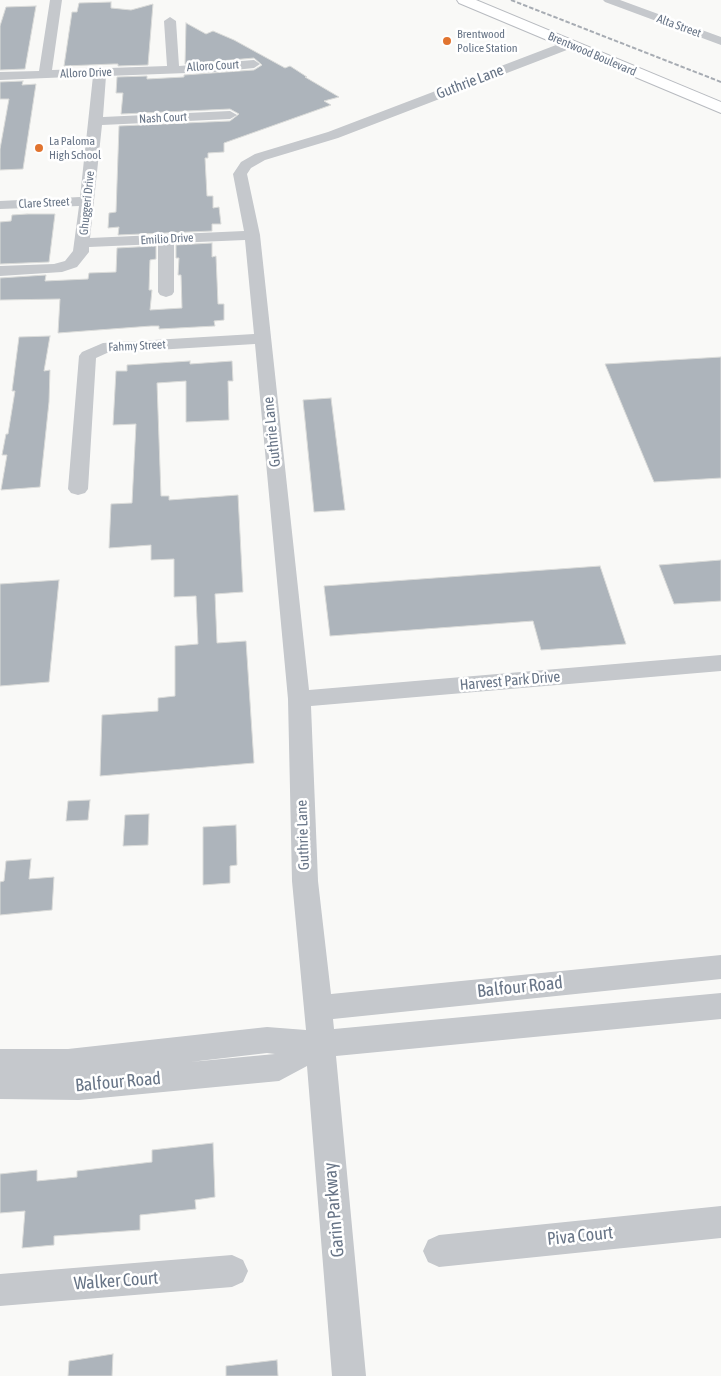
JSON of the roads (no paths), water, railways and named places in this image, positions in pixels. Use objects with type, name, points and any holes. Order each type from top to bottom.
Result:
[{"type":"main road","name":"Brentwood Boulevard","points":[[464,0],[721,108]]},
{"type":"street","points":[[45,74],[56,0]]},
{"type":"street","name":"Alta Street","points":[[609,0],[721,41]]},
{"type":"street","points":[[170,20],[172,68]]},
{"type":"street","name":"Guthrie Lane","points":[[320,1044],[305,881],[299,699],[252,235],[240,174],[246,165],[260,157],[333,135],[568,44]]},
{"type":"street","name":"Alloro Court","points":[[172,68],[214,68],[254,64]]},
{"type":"street","name":"Alloro Drive","points":[[0,76],[100,73],[172,68]]},
{"type":"street","name":"Ghuggeri Drive","points":[[83,243],[100,73]]},
{"type":"street","name":"Nash Court","points":[[96,121],[230,115]]},
{"type":"street","name":"Clare Street","points":[[0,205],[87,201]]},
{"type":"street","name":"Emilio Drive","points":[[83,243],[252,235]]},
{"type":"street","points":[[166,239],[166,292]]},
{"type":"street","points":[[0,272],[56,269],[71,264],[81,252],[83,243]]},
{"type":"street","name":"Fahmy Street","points":[[78,489],[88,356],[103,348],[262,339]]},
{"type":"street","name":"Harvest Park Drive","points":[[299,699],[721,663]]},
{"type":"street","name":"Balfour Road","points":[[318,1008],[721,967]]},
{"type":"street","name":"Balfour Road","points":[[0,1062],[68,1062],[267,1040],[320,1044],[721,1006]]},
{"type":"street","name":"Balfour Road","points":[[0,1085],[79,1086],[279,1067],[320,1044]]},
{"type":"street","name":"Garin Parkway","points":[[320,1044],[322,1092],[349,1376]]},
{"type":"street","name":"Piva Court","points":[[439,1251],[721,1222]]},
{"type":"street","name":"Walker Court","points":[[0,1290],[232,1272]]},
{"type":"railway","points":[[511,0],[721,82]]},
{"type":"place","name":"Brentwood Police Station","points":[[447,41]]},
{"type":"place","name":"La Paloma High School","points":[[39,148]]}]
